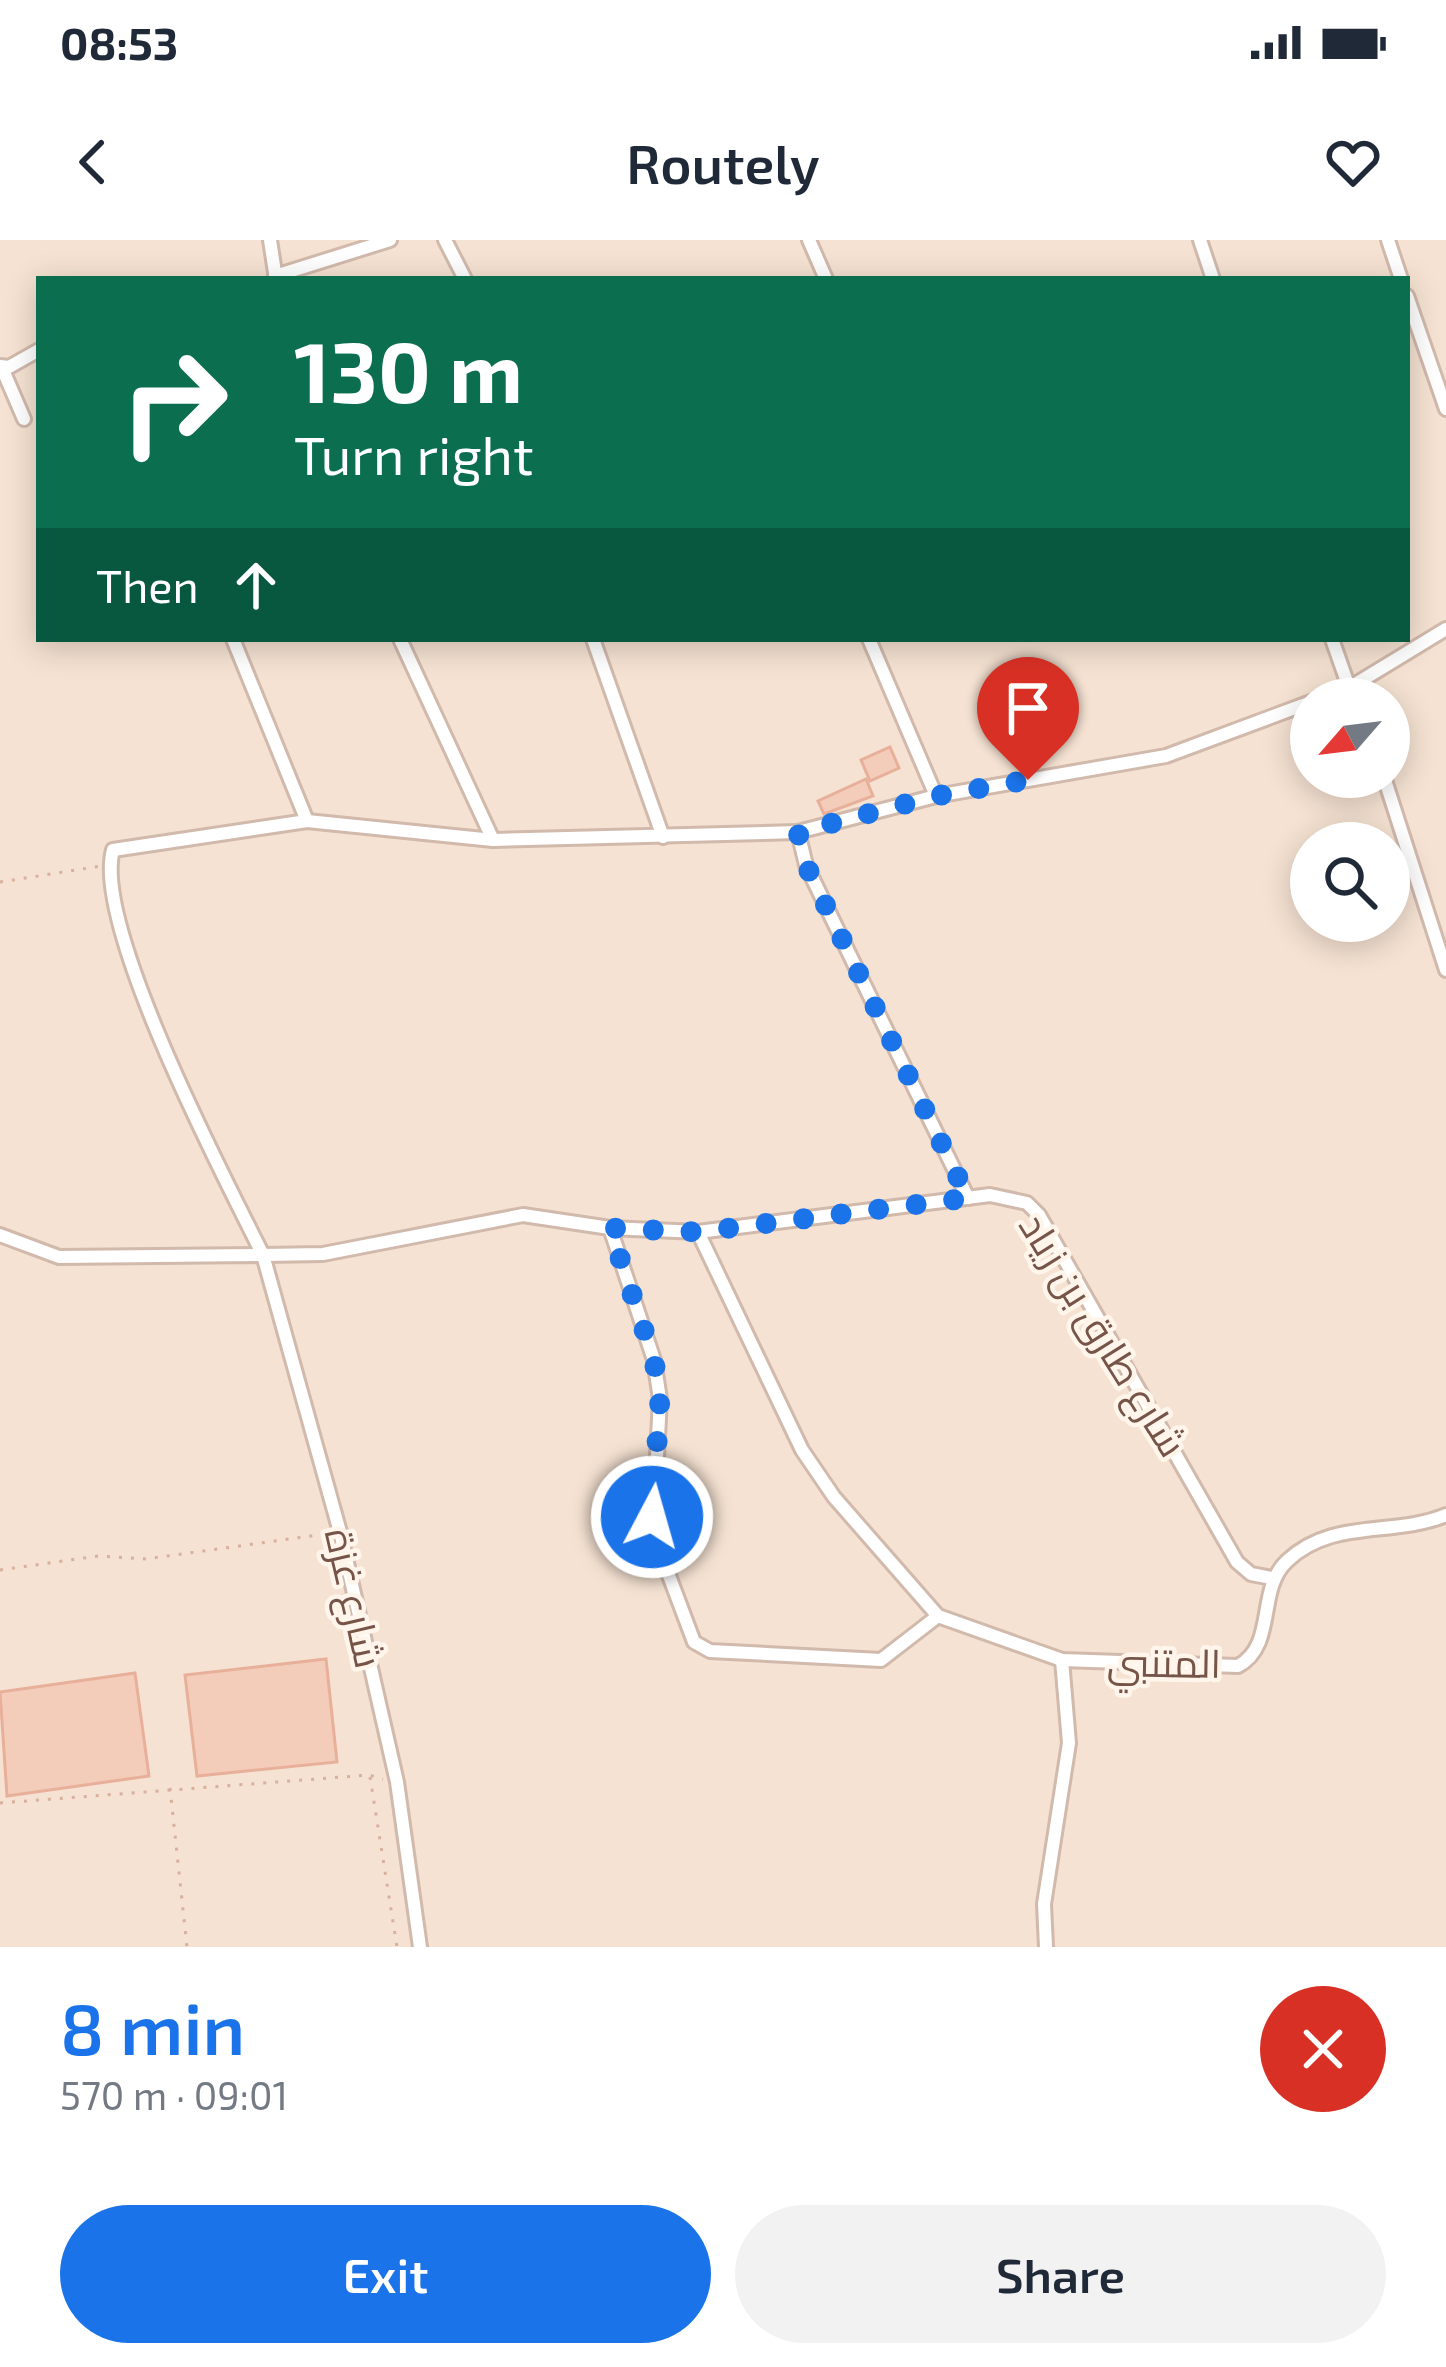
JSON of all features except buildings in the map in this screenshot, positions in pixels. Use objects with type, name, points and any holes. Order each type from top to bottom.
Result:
[{"type":"street","points":[[270,240],[276,276]]},
{"type":"street","points":[[282,276],[390,240]]},
{"type":"street","points":[[445,240],[463,276]]},
{"type":"street","points":[[809,240],[825,276]]},
{"type":"street","points":[[1200,240],[1212,276]]},
{"type":"street","points":[[1388,240],[1400,276]]},
{"type":"street","points":[[1410,305],[1446,409]]},
{"type":"street","points":[[24,419],[1,367],[36,351]]},
{"type":"street","points":[[1374,678],[1446,629]]},
{"type":"street","points":[[234,642],[307,821]]},
{"type":"street","points":[[401,642],[493,840]]},
{"type":"street","points":[[593,642],[663,837]]},
{"type":"street","points":[[869,642],[936,796]]},
{"type":"street","points":[[1333,642],[1345,678]]},
{"type":"street","points":[[109,865],[113,850],[307,821],[493,840],[798,832],[936,796],[1166,756],[1290,710]]},
{"type":"street","points":[[1391,798],[1446,970]]},
{"type":"street","points":[[798,832],[815,884],[968,1198]]},
{"type":"street","name":"شارع غزة","points":[[109,865],[140,984],[178,1085],[262,1255],[340,1532],[397,1782],[420,1947]]},
{"type":"street","name":"شارع طارق بن زياد","points":[[0,1235],[59,1257],[323,1254],[524,1215],[610,1228],[698,1232],[1007,1196],[1027,1202],[1039,1214],[1237,1562],[1251,1574],[1272,1578]]},
{"type":"street","points":[[610,1228],[654,1360],[660,1399],[653,1533],[694,1642],[710,1651],[881,1660],[938,1616]]},
{"type":"street","points":[[698,1232],[802,1450],[823,1483],[938,1616],[1062,1660],[1069,1743],[1044,1904],[1046,1947]]},
{"type":"street","points":[[1272,1578],[1302,1549],[1332,1533],[1420,1525],[1446,1515]]},
{"type":"street","name":"المتنبي","points":[[1062,1660],[1238,1666],[1258,1646],[1272,1578]]},
{"type":"path","points":[[0,882],[109,865]]},
{"type":"path","points":[[0,1570],[98,1556],[146,1559],[340,1532]]},
{"type":"path","points":[[0,1803],[170,1786],[369,1775],[397,1782]]},
{"type":"path","points":[[369,1775],[398,1947]]},
{"type":"path","points":[[170,1786],[187,1947]]},
{"type":"shaded area","points":[[0,240],[1446,240],[1446,1947],[0,1947]]},
{"type":"route","points":[[652,1517],[660,1399],[654,1360],[610,1228],[698,1232],[968,1198],[806,865],[798,832],[936,796],[1028,780]]}]
